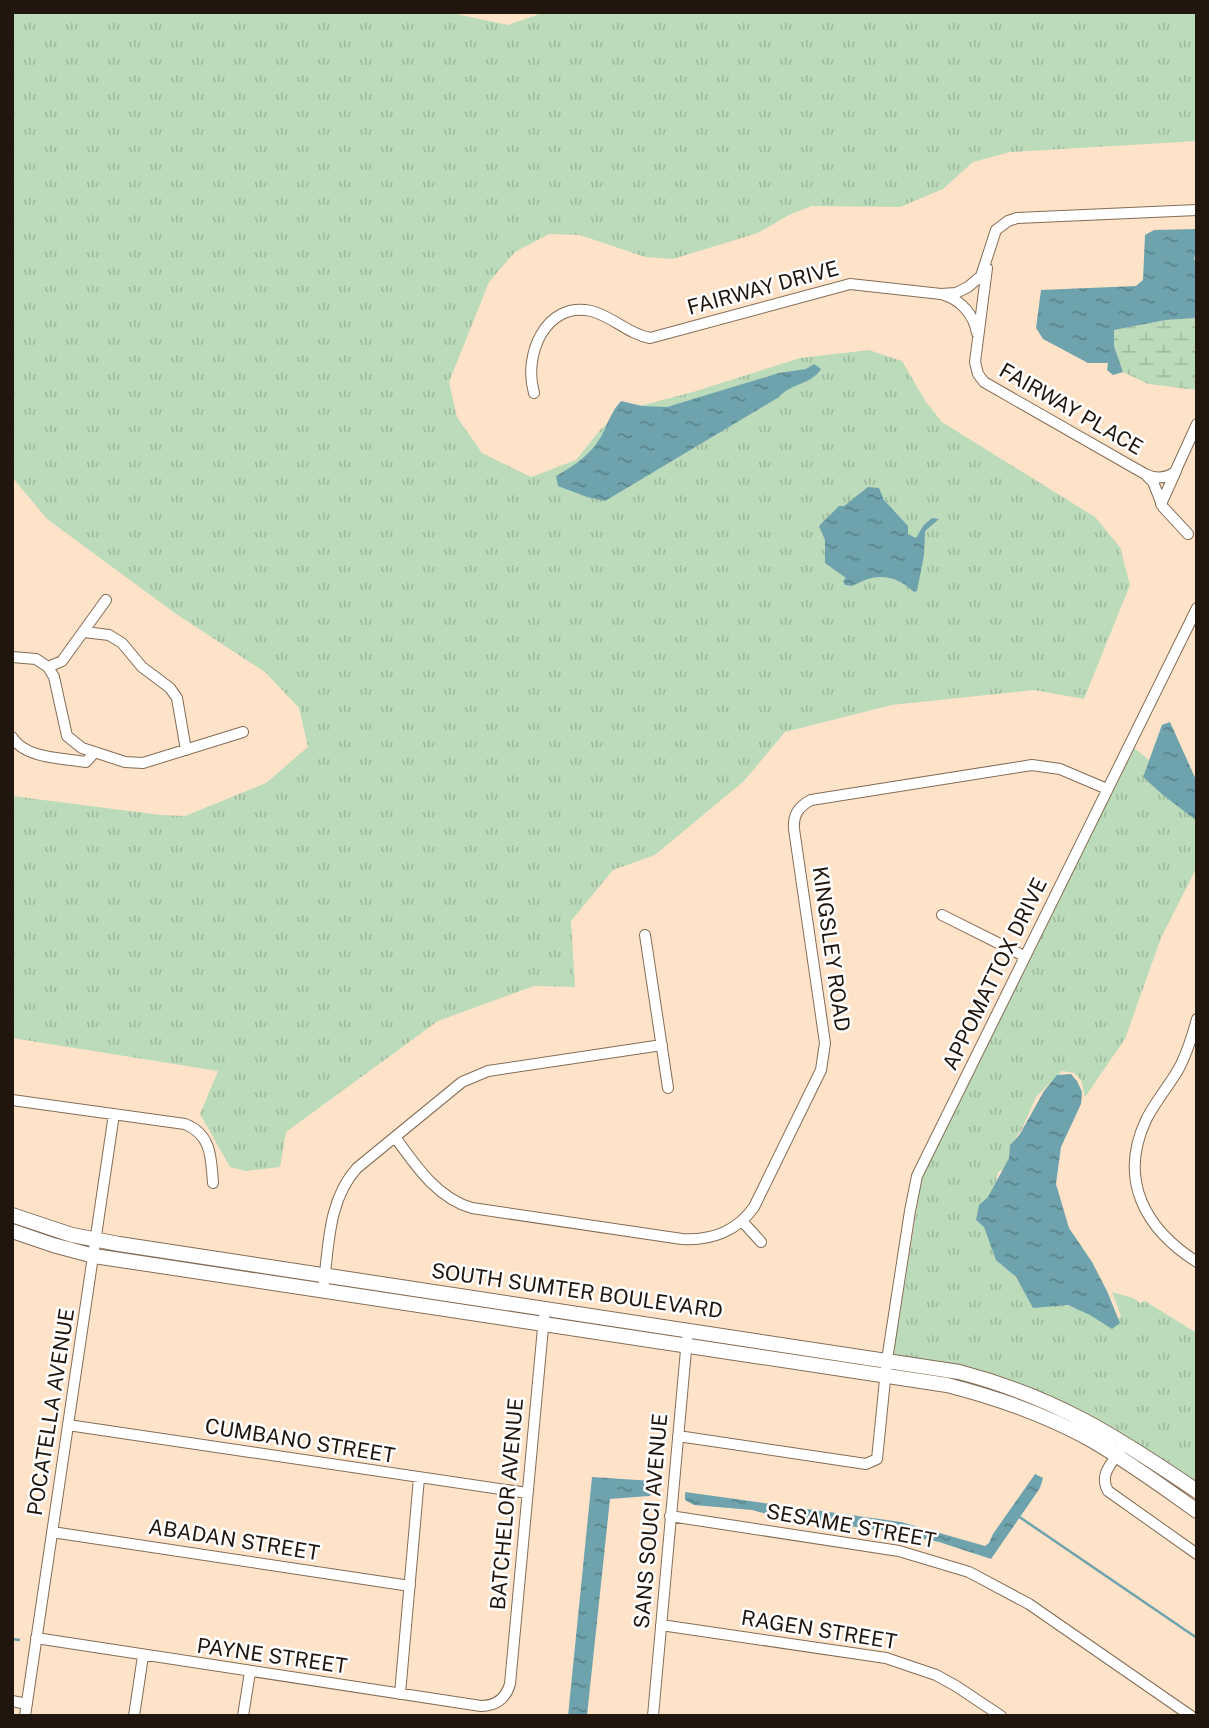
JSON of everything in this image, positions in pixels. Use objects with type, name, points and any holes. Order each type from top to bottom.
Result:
[{"type":"main road","name":"SOUTH SUMTER BOULEVARD","points":[[12,1215],[97,1240],[543,1324],[947,1385],[998,1399],[1054,1421],[1116,1455],[1197,1511]]},
{"type":"main road","name":"SOUTH SUMTER BOULEVARD","points":[[12,1231],[63,1249],[94,1256],[545,1308],[959,1372],[1026,1392],[1084,1419],[1197,1491]]},
{"type":"street","name":"FAIRWAY DRIVE","points":[[534,393],[531,367],[539,337],[553,320],[571,312],[594,312],[638,335],[656,338],[850,284],[941,294],[956,293],[975,282],[985,269],[990,243],[996,230],[1008,221],[1017,218],[1197,210]]},
{"type":"street","name":"FAIRWAY PLACE","points":[[989,255],[976,369],[984,382],[1145,474],[1155,478],[1163,477],[1178,467]]},
{"type":"street","points":[[941,294],[956,301],[971,316],[976,326],[978,343]]},
{"type":"street","points":[[1161,503],[1197,424]]},
{"type":"street","points":[[1145,474],[1153,482],[1161,503],[1188,534]]},
{"type":"street","points":[[48,667],[62,661],[106,600]]},
{"type":"street","name":"APPOMATTOX DRIVE","points":[[678,1436],[871,1464],[877,1459],[880,1452],[880,1416],[887,1360],[917,1176],[1197,608]]},
{"type":"street","points":[[84,632],[109,635],[122,643],[142,667],[170,688],[177,698],[186,750]]},
{"type":"street","points":[[12,657],[36,659],[48,667],[54,677],[67,736],[78,747],[125,762],[143,763],[243,732]]},
{"type":"street","points":[[12,737],[20,747],[31,752],[86,762],[95,752]]},
{"type":"street","name":"KINGSLEY ROAD","points":[[742,1222],[758,1199],[825,1057],[793,829],[793,821],[799,808],[810,800],[1032,765],[1060,769],[1107,789]]},
{"type":"street","points":[[942,915],[1024,956]]},
{"type":"street","points":[[645,934],[668,1088]]},
{"type":"street","points":[[1197,1019],[1181,1063],[1146,1122],[1136,1148],[1135,1167],[1141,1198],[1155,1227],[1171,1244],[1197,1262]]},
{"type":"street","points":[[324,1283],[334,1209],[341,1189],[356,1168],[462,1082],[478,1073],[662,1045]]},
{"type":"street","points":[[12,1100],[181,1123],[193,1127],[202,1135],[209,1149],[213,1183]]},
{"type":"street","name":"POCATELLA AVENUE","points":[[26,1710],[114,1114]]},
{"type":"street","points":[[395,1138],[438,1190],[454,1201],[472,1208],[690,1240],[713,1237],[742,1222],[761,1242]]},
{"type":"street","name":"BATCHELOR AVENUE","points":[[501,1700],[510,1684],[545,1308]]},
{"type":"street","name":"SANS SOUCI AVENUE","points":[[653,1716],[688,1329]]},
{"type":"street","name":"CUMBANO STREET","points":[[68,1425],[527,1493]]},
{"type":"street","points":[[1125,1443],[1104,1476],[1108,1491],[1197,1554]]},
{"type":"street","points":[[400,1694],[419,1478]]},
{"type":"street","name":"SESAME STREET","points":[[670,1516],[899,1550],[957,1567],[991,1581],[1029,1604],[1191,1716]]},
{"type":"street","name":"ABADAN STREET","points":[[52,1532],[410,1586]]},
{"type":"street","name":"RAGEN STREET","points":[[661,1625],[886,1658],[936,1675],[1001,1716]]},
{"type":"street","name":"PAYNE STREET","points":[[36,1638],[481,1706],[501,1700]]},
{"type":"street","points":[[134,1716],[143,1656]]},
{"type":"street","points":[[243,1716],[250,1672]]},
{"type":"street","points":[[12,1701],[26,1710]]},
{"type":"green space","points":[[12,12],[447,12],[508,25],[545,12],[1197,12],[1197,141],[1010,152],[973,162],[943,189],[900,207],[812,206],[789,215],[758,233],[673,259],[645,257],[580,235],[549,234],[515,252],[489,282],[449,382],[457,417],[482,453],[531,477],[576,460],[600,430],[620,411],[693,392],[800,358],[869,350],[902,361],[926,402],[942,422],[1095,517],[1120,547],[1130,585],[1084,699],[1034,690],[892,705],[785,732],[744,781],[655,855],[613,870],[571,921],[575,987],[534,986],[438,1021],[286,1132],[280,1167],[246,1171],[230,1167],[200,1114],[218,1071],[12,1038],[12,796],[185,816],[266,783],[308,747],[299,708],[265,672],[176,614],[47,519],[12,477]]},
{"type":"green space","points":[[1197,318],[1197,390],[1148,384],[1123,372],[1114,346],[1114,330],[1166,320]]},
{"type":"green space","points":[[1133,747],[1149,760],[1143,777],[1197,821],[1197,867],[1161,938],[1125,1039],[1085,1097],[1081,1080],[1074,1073],[1062,1071],[1036,1097],[1022,1129],[1011,1144],[1010,1165],[998,1172],[993,1195],[1013,1274],[1032,1301],[1056,1301],[1115,1322],[1121,1316],[1112,1292],[1140,1303],[1145,1301],[1197,1333],[1197,1486],[1086,1415],[893,1356],[922,1177]]},
{"type":"water","points":[[1197,229],[1197,253],[1194,258],[1197,267],[1197,318],[1166,320],[1114,330],[1114,346],[1123,372],[1113,375],[1107,370],[1108,363],[1088,363],[1043,339],[1036,328],[1041,290],[1136,286],[1143,280],[1145,235],[1154,230]]},
{"type":"water","points":[[814,364],[821,369],[812,378],[789,389],[605,501],[558,486],[556,476],[588,454],[621,401],[642,406],[667,407],[779,373],[806,369]]},
{"type":"water","points":[[868,487],[879,488],[884,500],[908,526],[908,534],[916,538],[932,518],[939,519],[925,531],[924,555],[917,591],[914,592],[892,578],[884,577],[876,577],[852,586],[845,585],[843,581],[846,578],[825,563],[825,540],[819,526],[839,506],[844,506]]},
{"type":"water","points":[[1170,722],[1197,782],[1197,821],[1143,777],[1162,725]]},
{"type":"water","points":[[1071,1074],[1082,1092],[1081,1104],[1061,1147],[1056,1184],[1069,1228],[1092,1262],[1120,1323],[1112,1329],[1068,1305],[1033,1308],[1016,1277],[996,1260],[984,1227],[976,1220],[979,1205],[988,1197],[1009,1158],[1010,1145],[1020,1134],[1044,1091],[1057,1075]]},
{"type":"water","points":[[1035,1474],[1043,1478],[1040,1488],[991,1559],[939,1542],[886,1531],[774,1516],[752,1510],[694,1505],[685,1500],[685,1492],[901,1522],[985,1546]]},
{"type":"water","points":[[592,1477],[653,1481],[660,1491],[649,1496],[610,1499],[587,1716],[568,1716]]},
{"type":"waterway","points":[[1018,1516],[1197,1638]]},
{"type":"waterway","points":[[12,1639],[19,1640]]}]
